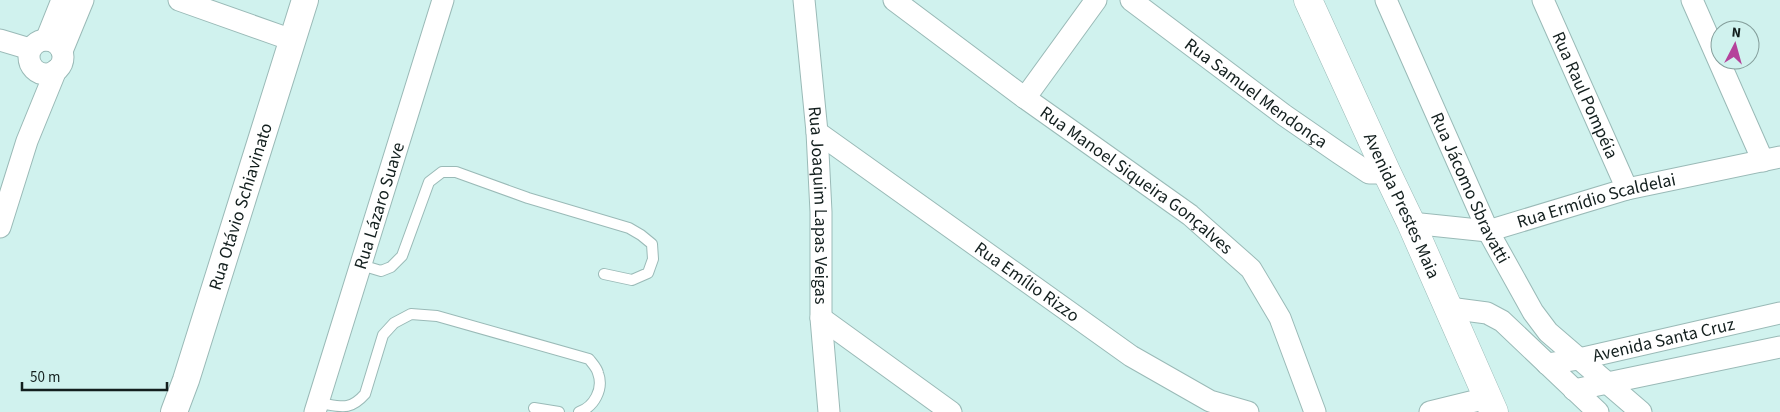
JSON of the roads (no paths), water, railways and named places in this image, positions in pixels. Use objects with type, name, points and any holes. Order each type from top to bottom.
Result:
[{"type":"main road","name":"Avenida Prestes Maia","points":[[1308,0],[1450,308],[1490,405]]},
{"type":"street","points":[[0,228],[27,141],[62,0]]},
{"type":"street","points":[[27,141],[34,70],[28,60],[49,52],[83,0]]},
{"type":"street","points":[[178,0],[292,40]]},
{"type":"street","name":"Rua Otávio Schiavinato","points":[[174,412],[186,380],[305,0]]},
{"type":"street","name":"Rua Lázaro Suave","points":[[317,407],[443,0]]},
{"type":"street","name":"Rua Joaquim Lapas Veigas","points":[[804,0],[817,132],[821,212],[822,318],[829,412]]},
{"type":"street","name":"Rua Manoel Siqueira Gonçalves","points":[[894,0],[1025,98],[1190,214],[1251,269],[1280,318],[1315,412]]},
{"type":"street","points":[[1025,98],[1096,0]]},
{"type":"street","name":"Rua Samuel Mendonça","points":[[1131,0],[1284,115],[1333,149],[1369,173],[1387,173]]},
{"type":"street","name":"Rua Jácomo Sbravatti","points":[[1386,0],[1488,231],[1533,312],[1548,332],[1641,412]]},
{"type":"street","name":"Rua Raul Pompéia","points":[[1543,0],[1627,189]]},
{"type":"street","points":[[1692,0],[1772,159]]},
{"type":"street","points":[[0,40],[49,52]]},
{"type":"street","name":"Rua Emílio Rizzo","points":[[817,132],[1131,356],[1207,407],[1248,412]]},
{"type":"street","name":"Rua Ermídio Scaldelai","points":[[1411,223],[1488,231],[1627,189],[1772,159]]},
{"type":"street","points":[[1450,308],[1487,313],[1502,320],[1598,412]]},
{"type":"street","name":"Avenida Santa Cruz","points":[[1546,364],[1578,359],[1780,313]]},
{"type":"street","points":[[822,318],[951,412]]},
{"type":"street","name":"Avenida Santa Cruz","points":[[1574,390],[1780,347]]},
{"type":"street","points":[[1430,412],[1490,405]]},
{"type":"lane","points":[[361,265],[381,271],[391,267],[402,256],[429,182],[442,172],[456,172],[528,198],[629,228],[652,244],[654,259],[648,273],[632,280],[604,274]]},
{"type":"lane","points":[[317,407],[348,407],[358,402],[365,394],[383,334],[394,323],[411,314],[437,316],[575,354],[589,360],[599,373],[597,399],[589,409],[579,412]]},
{"type":"lane","points":[[534,408],[559,412]]}]
